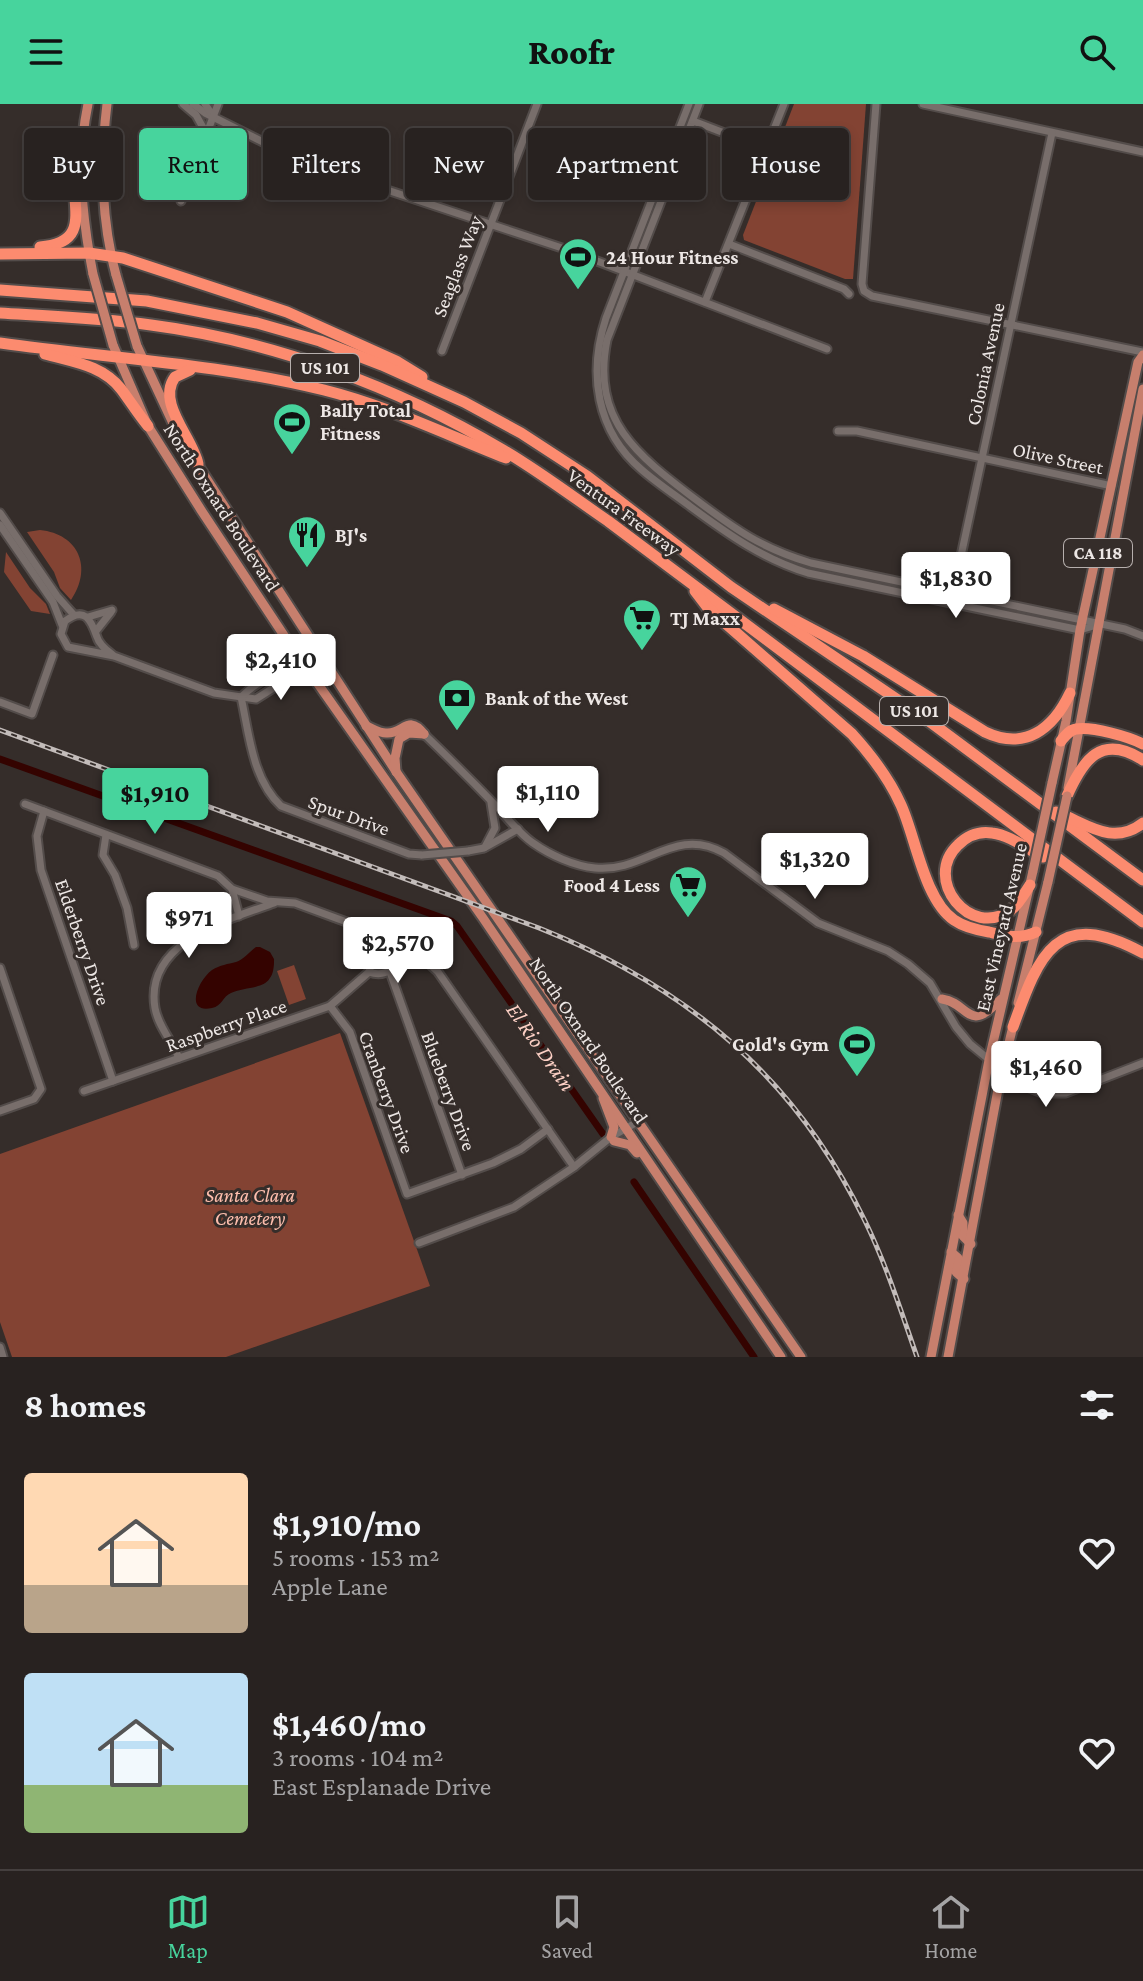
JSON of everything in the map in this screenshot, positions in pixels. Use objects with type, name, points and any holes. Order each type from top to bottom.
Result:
[{"type":"highway","points":[[0,252],[54,246],[69,238],[76,217],[75,200]]},
{"type":"highway","points":[[0,252],[112,255],[213,286],[328,329],[396,361],[464,402]]},
{"type":"highway","name":"Ventura Freeway","points":[[0,290],[147,301],[257,323],[320,341],[464,402],[521,433],[587,476],[731,587],[929,721],[1143,880]]},
{"type":"highway","name":"Ventura Freeway","points":[[0,313],[153,325],[262,348],[345,375],[461,426],[533,468],[688,580],[1143,922]]},
{"type":"highway","points":[[0,343],[266,377],[363,401],[418,420],[533,468]]},
{"type":"highway","points":[[30,348],[91,366],[108,376],[148,426]]},
{"type":"highway","points":[[198,464],[169,392],[171,382],[181,372],[202,369]]},
{"type":"highway","points":[[688,580],[708,608],[852,734],[869,753],[899,801],[932,889],[944,911],[960,924],[971,928],[1018,938],[1036,932]]},
{"type":"highway","points":[[731,587],[863,656],[992,735],[1018,738],[1039,732],[1056,718],[1070,693]]},
{"type":"highway","points":[[1061,741],[1079,728],[1131,738],[1143,744]]},
{"type":"highway","points":[[1067,796],[1080,767],[1102,751],[1124,750],[1143,760]]},
{"type":"highway","points":[[1041,806],[1101,833],[1134,831],[1143,823]]},
{"type":"highway","points":[[1030,885],[1018,903],[1007,912],[993,917],[979,917],[962,909],[951,898],[946,884],[946,864],[952,851],[963,840],[986,833],[1006,837],[1047,860],[1062,864]]},
{"type":"highway","points":[[1013,1027],[1032,975],[1040,961],[1059,943],[1084,935],[1102,935],[1122,941],[1143,953]]},
{"type":"main road","name":"North Oxnard Boulevard","points":[[83,128],[88,104]]},
{"type":"main road","name":"North Oxnard Boulevard","points":[[107,104],[103,179],[116,275],[137,346],[179,436],[397,773],[801,1357]]},
{"type":"main road","name":"North Oxnard Boulevard","points":[[82,200],[93,274],[113,345],[148,426],[302,662],[424,832],[781,1357]]},
{"type":"main road","name":"CA 118","points":[[1061,741],[1080,630],[1138,362],[1143,354]]},
{"type":"main road","name":"CA 118","points":[[1079,728],[1143,389]]},
{"type":"main road","points":[[1112,486],[1115,490],[1111,520],[1114,537]]},
{"type":"main road","points":[[366,726],[387,734],[412,725],[424,734]]},
{"type":"main road","name":"East Vineyard Avenue","points":[[948,1357],[1002,1072],[1048,882],[1079,728]]},
{"type":"main road","points":[[397,773],[395,758],[399,739],[409,733],[424,734]]},
{"type":"main road","name":"East Vineyard Avenue","points":[[931,1357],[989,1060],[1061,741]]},
{"type":"main road","points":[[942,999],[951,1000],[963,1012],[979,1015],[1003,997]]},
{"type":"main road","points":[[602,1091],[614,1127],[612,1139],[630,1145],[674,1199]]},
{"type":"main road","points":[[958,1215],[963,1223],[963,1236],[971,1244]]},
{"type":"main road","points":[[951,1252],[958,1258],[956,1272],[964,1279]]},
{"type":"street","points":[[183,104],[196,115],[203,128]]},
{"type":"street","points":[[193,104],[281,151],[422,203],[491,223],[629,272],[827,349]]},
{"type":"street","points":[[205,104],[213,116]]},
{"type":"street","points":[[208,128],[218,104]]},
{"type":"street","name":"Seaglass Way","points":[[442,351],[537,104]]},
{"type":"street","points":[[689,104],[607,340],[605,390],[614,418],[636,452],[731,526],[779,553],[811,563],[1083,619],[1143,636]]},
{"type":"street","points":[[699,104],[601,332],[597,392],[606,422],[625,454],[726,533],[753,551],[781,564],[808,573],[1080,630],[1097,625]]},
{"type":"street","points":[[774,128],[784,104]]},
{"type":"street","points":[[876,104],[862,284],[864,291],[872,296],[1143,354]]},
{"type":"street","points":[[923,104],[1143,152]]},
{"type":"street","points":[[693,121],[722,132]]},
{"type":"street","name":"Colonia Avenue","points":[[952,603],[1052,133]]},
{"type":"street","points":[[705,302],[746,200]]},
{"type":"street","points":[[729,244],[844,289],[849,294]]},
{"type":"street","name":"Olive Street","points":[[838,431],[857,431],[1112,486]]},
{"type":"street","points":[[0,513],[3,527],[53,602],[66,645],[74,649],[114,656],[214,693],[241,697],[283,668],[302,662],[315,650]]},
{"type":"street","points":[[3,527],[74,615],[86,617],[112,610],[85,649]]},
{"type":"street","points":[[62,626],[74,615]]},
{"type":"street","points":[[86,617],[114,656]]},
{"type":"street","points":[[0,702],[32,714],[53,655]]},
{"type":"street","name":"Spur Drive","points":[[241,697],[260,777],[281,806],[409,854],[484,848],[518,829]]},
{"type":"street","points":[[424,734],[529,840],[580,865],[594,868],[621,866],[682,843],[708,845],[724,853],[818,923],[899,957],[930,983],[956,1027],[1013,1081],[1042,1093],[1066,1093],[1143,1063]]},
{"type":"street","points":[[484,848],[495,828],[490,800]]},
{"type":"street","points":[[25,804],[218,876],[232,889],[254,899],[295,903],[411,949],[438,972],[574,1167]]},
{"type":"street","name":"Elderberry Drive","points":[[44,811],[37,836],[38,857],[113,1081]]},
{"type":"street","points":[[106,835],[103,855],[115,875],[124,900],[134,945]]},
{"type":"street","points":[[232,889],[239,916]]},
{"type":"street","points":[[179,1058],[158,1021],[155,1008],[154,995],[160,971],[191,936],[277,901]]},
{"type":"street","points":[[381,936],[369,972],[390,972],[411,949]]},
{"type":"street","points":[[0,968],[41,1089],[34,1099],[0,1111]]},
{"type":"street","name":"Raspberry Place","points":[[84,1091],[330,1006],[369,972]]},
{"type":"street","name":"Blueberry Drive","points":[[390,972],[462,1175]]},
{"type":"street","name":"Cranberry Drive","points":[[330,1006],[350,1032],[407,1194],[462,1175]]},
{"type":"street","points":[[1002,1072],[1015,1070],[1041,1080],[1080,1086]]},
{"type":"street","points":[[419,1243],[514,1207],[639,1121]]},
{"type":"street","points":[[462,1175],[506,1157],[548,1129]]},
{"type":"street","points":[[0,1347],[3,1357]]},
{"type":"green space","points":[[794,104],[866,104],[853,279],[845,279],[744,240],[743,235],[757,200],[849,200],[849,128],[785,128]]},
{"type":"green space","points":[[40,530],[64,538],[78,554],[81,576],[71,600],[60,588],[54,572],[27,532]]},
{"type":"green space","points":[[6,552],[30,588],[46,604],[50,614],[31,611],[4,572]]},
{"type":"green space","points":[[294,965],[306,999],[289,1005],[277,971]]},
{"type":"green space","name":"Santa Clara Cemetery","points":[[340,1033],[430,1286],[226,1357],[12,1357],[0,1322],[0,1154]]},
{"type":"shaded area","points":[[256,947],[270,952],[274,959],[271,977],[260,985],[231,993],[215,1007],[198,1006],[198,988],[207,975],[218,967],[239,961]]},
{"type":"waterway","name":"El Rio Drain","points":[[0,759],[451,921],[603,1134]]},
{"type":"waterway","points":[[634,1182],[754,1357]]},
{"type":"railway","points":[[0,730],[539,928],[643,978],[689,1008],[731,1042],[770,1080],[805,1122],[837,1169],[880,1254],[917,1357]]},
{"type":"place","name":"24 Hour Fitness","points":[[578,291]]},
{"type":"place","name":"Bally Total Fitness","points":[[292,456]]},
{"type":"place","name":"BJ's","points":[[307,569]]},
{"type":"place","name":"TJ Maxx","points":[[642,652]]},
{"type":"place","name":"Bank of the West","points":[[457,732]]},
{"type":"place","name":"Food 4 Less","points":[[688,919]]},
{"type":"place","name":"Gold's Gym","points":[[857,1078]]}]
